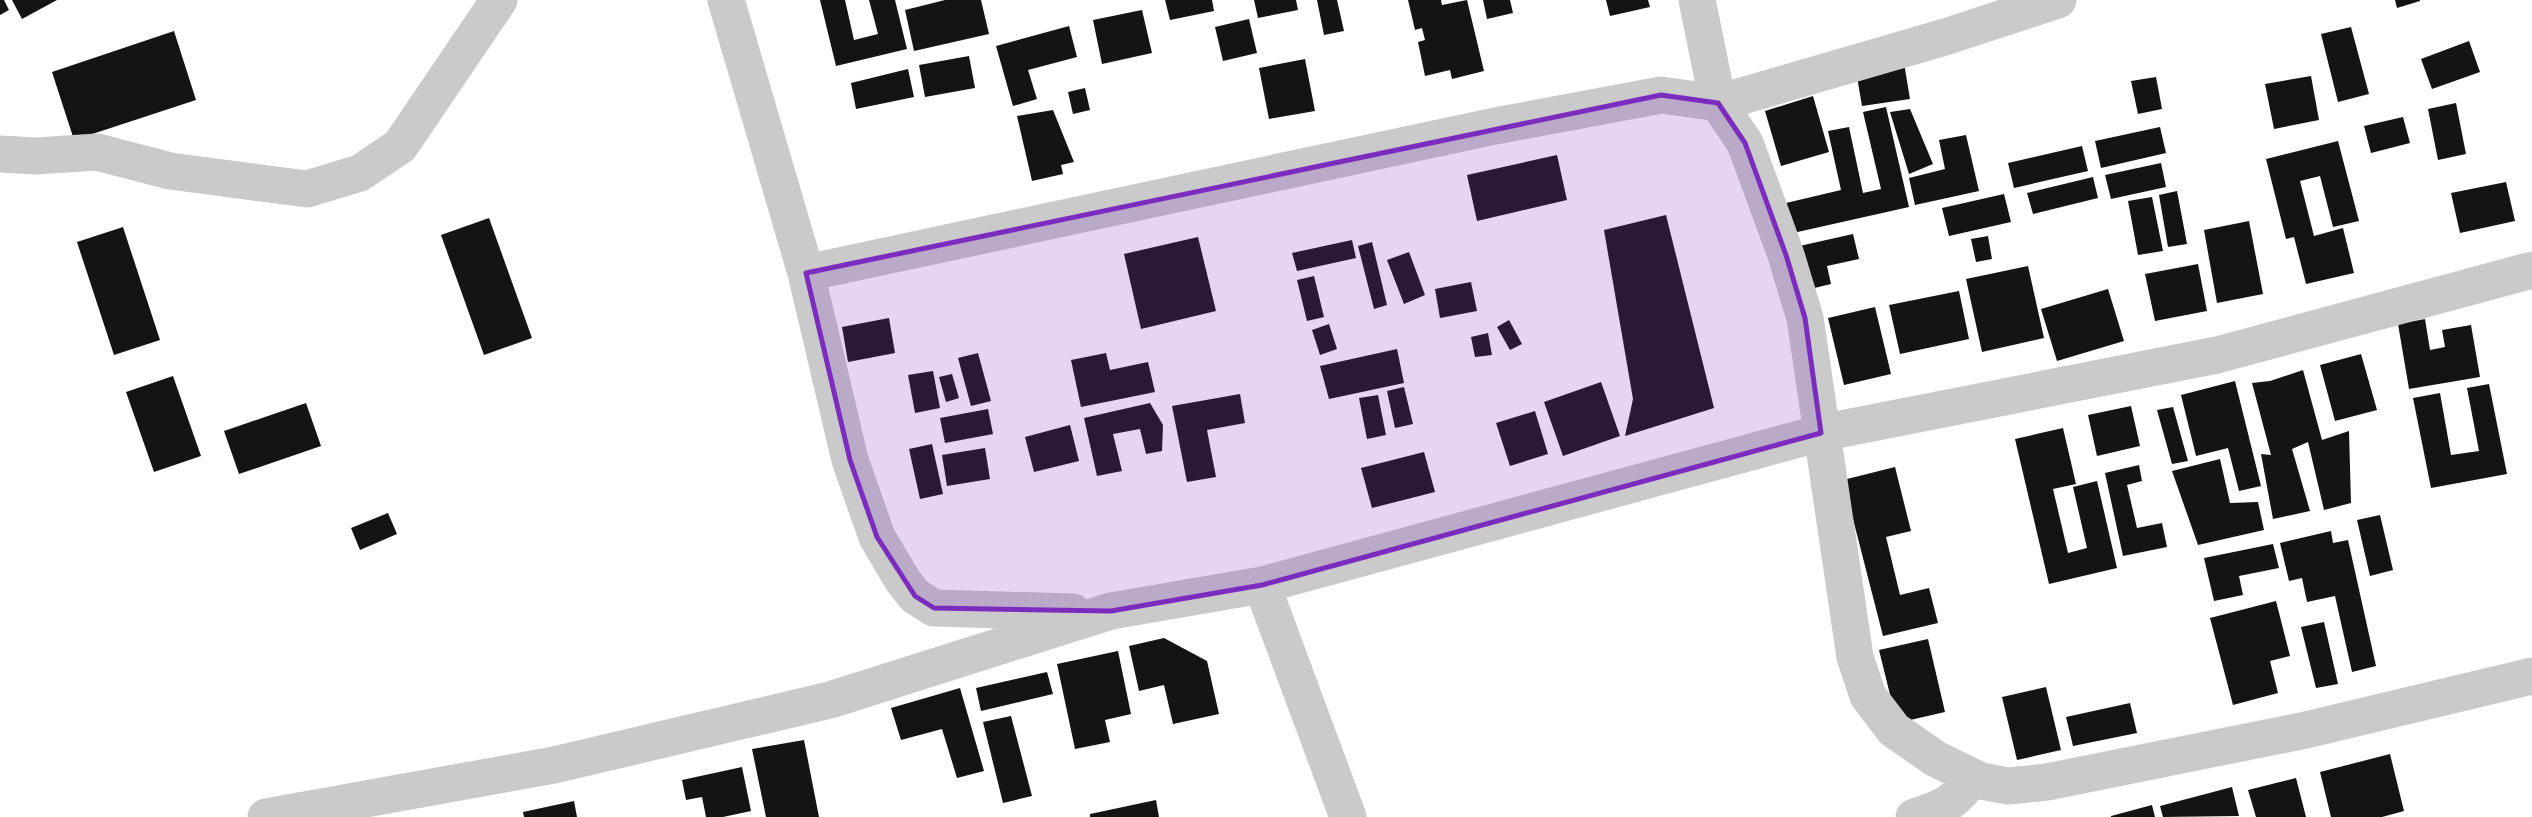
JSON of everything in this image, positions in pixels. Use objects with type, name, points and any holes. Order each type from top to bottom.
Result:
[{"type":"street","points":[[0,154],[36,156],[97,152],[170,172],[307,189],[360,173],[400,146],[499,0]]},
{"type":"street","points":[[726,0],[806,274],[850,460],[877,537],[903,581],[915,596],[934,608],[1024,612],[1111,611]]},
{"type":"street","points":[[1697,0],[1718,103],[1745,143],[1786,256],[1805,318],[1855,657],[1868,696],[1894,730],[1936,759],[1968,797]]},
{"type":"street","points":[[806,274],[1495,126],[1661,95],[1718,103],[1945,37],[2058,0]]},
{"type":"street","points":[[266,817],[555,765],[830,700],[1111,611],[1262,585],[1821,433],[2217,355],[2532,270]]},
{"type":"street","points":[[1262,585],[1348,817]]},
{"type":"street","points":[[1914,817],[1968,797],[1981,781],[2008,786],[2047,782],[2306,730],[2532,676]]},
{"type":"highlighted area","points":[[1661,95],[1718,103],[1745,143],[1786,255],[1805,318],[1821,433],[1262,585],[1111,611],[934,608],[915,596],[877,537],[850,460],[806,273]]},
{"type":"building","points":[[0,0],[4,0],[9,10],[0,15]]},
{"type":"building","points":[[12,0],[57,0],[22,19]]},
{"type":"building","points":[[820,0],[845,0],[854,40],[878,34],[869,0],[895,0],[907,49],[836,66]]},
{"type":"building","points":[[945,0],[981,0],[989,34],[914,51],[905,10]]},
{"type":"building","points":[[1165,0],[1212,0],[1214,11],[1170,20]]},
{"type":"building","points":[[1254,0],[1296,0],[1298,10],[1258,18]]},
{"type":"building","points":[[1317,0],[1337,0],[1344,31],[1324,35]]},
{"type":"building","points":[[1408,0],[1441,0],[1442,5],[1467,0],[1484,71],[1452,79],[1450,70],[1425,76],[1418,42],[1425,40],[1422,28],[1415,30]]},
{"type":"building","points":[[1483,0],[1510,0],[1513,13],[1487,19]]},
{"type":"building","points":[[1606,0],[1648,0],[1650,7],[1610,16]]},
{"type":"building","points":[[2395,0],[2420,0],[2420,1],[2397,8]]},
{"type":"building","points":[[1142,10],[1152,53],[1102,64],[1093,20]]},
{"type":"building","points":[[1249,19],[1257,53],[1223,61],[1215,27]]},
{"type":"building","points":[[1069,26],[1077,57],[1028,70],[1037,99],[1013,106],[996,46]]},
{"type":"building","points":[[2351,27],[2369,94],[2338,102],[2321,34]]},
{"type":"building","points":[[174,31],[196,100],[74,140],[52,72]]},
{"type":"building","points":[[2469,41],[2480,72],[2432,89],[2421,59]]},
{"type":"building","points":[[969,56],[975,88],[925,97],[919,65]]},
{"type":"building","points":[[1903,57],[1910,99],[1862,106],[1855,65]]},
{"type":"building","points":[[1305,59],[1315,111],[1269,119],[1259,68]]},
{"type":"building","points":[[908,69],[914,97],[856,109],[851,83]]},
{"type":"building","points":[[2311,76],[2319,120],[2274,129],[2265,84]]},
{"type":"building","points":[[2156,77],[2162,109],[2138,114],[2131,81]]},
{"type":"building","points":[[1085,88],[1090,110],[1073,114],[1068,92]]},
{"type":"building","points":[[1813,96],[1829,152],[1781,166],[1765,111]]},
{"type":"building","points":[[2456,103],[2466,154],[2438,160],[2428,109]]},
{"type":"building","points":[[1886,107],[1909,207],[1793,233],[1786,203],[1841,190],[1828,131],[1849,127],[1863,193],[1881,189],[1863,112]]},
{"type":"building","points":[[1910,109],[1933,164],[1909,174],[1890,112]]},
{"type":"building","points":[[1053,110],[1074,162],[1061,165],[1063,174],[1032,181],[1017,116]]},
{"type":"building","points":[[2403,117],[2410,143],[2371,153],[2364,126]]},
{"type":"building","points":[[2160,127],[2166,153],[2101,168],[2095,141]]},
{"type":"building","points":[[1966,135],[1979,191],[1915,205],[1909,178],[1945,169],[1939,140]]},
{"type":"building","points":[[2338,141],[2359,221],[2333,227],[2320,176],[2300,181],[2314,236],[2343,228],[2354,273],[2306,284],[2294,237],[2286,239],[2266,159]]},
{"type":"building","points":[[2082,146],[2088,171],[2014,188],[2008,163]]},
{"type":"building","points":[[1557,155],[1567,200],[1477,221],[1467,175]]},
{"type":"building","points":[[2161,163],[2166,187],[2111,199],[2105,175]]},
{"type":"building","points":[[2093,177],[2098,198],[2033,214],[2027,193]]},
{"type":"building","points":[[2506,182],[2515,221],[2460,233],[2451,193]]},
{"type":"building","points":[[2177,191],[2187,244],[2168,247],[2159,195]]},
{"type":"building","points":[[2004,194],[2011,222],[1949,236],[1942,208]]},
{"type":"building","points":[[2152,197],[2163,251],[2138,255],[2128,201]]},
{"type":"building","points":[[1666,215],[1714,408],[1625,436],[1633,399],[1604,230]]},
{"type":"building","points":[[489,218],[532,338],[484,355],[441,235]]},
{"type":"building","points":[[2249,221],[2263,294],[2217,303],[2204,230]]},
{"type":"building","points":[[123,227],[160,340],[114,355],[77,242]]},
{"type":"building","points":[[1853,234],[1859,259],[1827,266],[1831,284],[1806,290],[1795,247]]},
{"type":"building","points":[[1988,236],[1992,259],[1976,262],[1971,239]]},
{"type":"building","points":[[1198,237],[1216,311],[1141,329],[1124,254]]},
{"type":"building","points":[[1352,240],[1356,258],[1297,271],[1292,253]]},
{"type":"building","points":[[1372,242],[1387,305],[1374,309],[1358,246]]},
{"type":"building","points":[[1409,252],[1425,295],[1404,304],[1387,260]]},
{"type":"building","points":[[2198,264],[2207,311],[2155,321],[2145,274]]},
{"type":"building","points":[[2028,266],[2044,338],[1982,352],[1966,279]]},
{"type":"building","points":[[1314,276],[1324,317],[1307,321],[1297,280]]},
{"type":"building","points":[[1471,282],[1477,311],[1440,318],[1435,289]]},
{"type":"building","points":[[2108,289],[2124,341],[2057,361],[2041,309]]},
{"type":"building","points":[[1959,291],[1969,339],[1900,354],[1889,305]]},
{"type":"building","points":[[1875,307],[1891,374],[1844,385],[1828,318]]},
{"type":"building","points":[[889,318],[895,353],[848,362],[842,327]]},
{"type":"building","points":[[2425,319],[2430,350],[2445,347],[2442,330],[2471,325],[2480,377],[2409,389],[2398,324]]},
{"type":"building","points":[[1509,320],[1522,344],[1510,350],[1497,327]]},
{"type":"building","points":[[1329,324],[1337,349],[1320,355],[1312,330]]},
{"type":"building","points":[[1488,333],[1492,355],[1475,357],[1471,337]]},
{"type":"building","points":[[1397,349],[1404,383],[1329,399],[1320,366]]},
{"type":"building","points":[[978,353],[991,401],[971,406],[958,358]]},
{"type":"building","points":[[1106,353],[1110,370],[1148,362],[1155,392],[1081,407],[1071,360]]},
{"type":"building","points":[[2361,354],[2377,410],[2335,421],[2320,365]]},
{"type":"building","points":[[2303,370],[2322,440],[2349,431],[2351,503],[2324,510],[2308,442],[2292,449],[2310,511],[2273,519],[2261,454],[2271,455],[2252,383],[2270,381]]},
{"type":"building","points":[[933,371],[940,408],[915,413],[908,375]]},
{"type":"building","points":[[952,374],[959,398],[946,402],[939,377]]},
{"type":"building","points":[[173,376],[201,456],[154,472],[126,392]]},
{"type":"building","points":[[2235,381],[2261,486],[2239,491],[2228,448],[2196,456],[2181,395]]},
{"type":"building","points":[[1601,382],[1620,436],[1563,456],[1544,402]]},
{"type":"building","points":[[2489,384],[2507,474],[2431,488],[2413,398],[2440,393],[2451,455],[2479,451],[2467,388]]},
{"type":"building","points":[[1404,387],[1413,424],[1395,428],[1387,391]]},
{"type":"building","points":[[1240,394],[1245,423],[1207,430],[1216,477],[1187,482],[1172,406]]},
{"type":"building","points":[[1378,395],[1386,435],[1367,439],[1359,398]]},
{"type":"building","points":[[306,403],[321,446],[239,474],[224,431]]},
{"type":"building","points":[[1150,403],[1163,425],[1162,451],[1146,454],[1140,429],[1113,434],[1122,471],[1097,476],[1084,418]]},
{"type":"building","points":[[2131,406],[2140,446],[2097,456],[2088,415]]},
{"type":"building","points":[[2173,407],[2188,461],[2172,464],[2157,410]]},
{"type":"building","points":[[988,409],[993,434],[945,443],[940,418]]},
{"type":"building","points":[[1535,411],[1548,454],[1510,466],[1496,423]]},
{"type":"building","points":[[1070,425],[1079,461],[1034,472],[1025,437]]},
{"type":"building","points":[[2063,428],[2076,484],[2053,489],[2068,553],[2087,548],[2073,487],[2097,481],[2117,568],[2049,584],[2015,439]]},
{"type":"building","points":[[932,444],[943,494],[920,499],[909,449]]},
{"type":"building","points":[[985,448],[990,479],[947,486],[942,455]]},
{"type":"building","points":[[1424,452],[1435,492],[1372,508],[1361,468]]},
{"type":"building","points":[[2220,459],[2230,503],[2258,502],[2264,530],[2198,545],[2172,471]]},
{"type":"building","points":[[2139,465],[2142,481],[2127,485],[2137,528],[2162,523],[2167,547],[2123,556],[2105,473]]},
{"type":"building","points":[[1895,467],[1911,531],[1886,537],[1900,595],[1929,588],[1938,623],[1883,636],[1843,480]]},
{"type":"building","points":[[388,513],[397,534],[360,550],[351,528]]},
{"type":"building","points":[[2380,515],[2393,570],[2370,576],[2357,520]]},
{"type":"building","points":[[2331,531],[2333,543],[2348,540],[2376,666],[2352,672],[2335,596],[2307,602],[2302,578],[2289,581],[2280,543]]},
{"type":"building","points":[[2273,544],[2279,568],[2239,576],[2243,595],[2214,601],[2204,558]]},
{"type":"building","points":[[2276,601],[2290,656],[2270,661],[2278,693],[2233,705],[2210,618]]},
{"type":"building","points":[[2324,622],[2338,684],[2316,688],[2301,627]]},
{"type":"building","points":[[1164,638],[1207,661],[1219,714],[1173,724],[1164,685],[1139,691],[1129,646]]},
{"type":"building","points":[[1928,639],[1945,712],[1897,723],[1879,650]]},
{"type":"building","points":[[1118,651],[1131,714],[1105,720],[1110,742],[1075,749],[1057,664]]},
{"type":"building","points":[[1047,672],[1053,694],[981,711],[976,688]]},
{"type":"building","points":[[2046,687],[2061,750],[2017,760],[2002,697]]},
{"type":"building","points":[[960,688],[984,771],[957,778],[942,729],[901,740],[891,708]]},
{"type":"building","points":[[2130,703],[2137,733],[2073,746],[2066,717]]},
{"type":"building","points":[[1011,716],[1032,796],[1003,803],[983,722]]},
{"type":"building","points":[[804,740],[819,817],[766,817],[752,749]]},
{"type":"building","points":[[2390,754],[2404,811],[2382,817],[2331,817],[2320,772]]},
{"type":"building","points":[[742,767],[751,811],[723,817],[706,817],[702,797],[686,800],[682,780]]},
{"type":"building","points":[[2296,778],[2306,817],[2256,817],[2248,790]]},
{"type":"building","points":[[2232,787],[2239,816],[2163,817],[2160,806]]},
{"type":"building","points":[[1156,800],[1159,817],[1090,817],[1090,814]]},
{"type":"building","points":[[574,801],[577,817],[524,817],[523,812]]},
{"type":"building","points":[[2152,805],[2155,817],[2111,817],[2111,816]]}]
